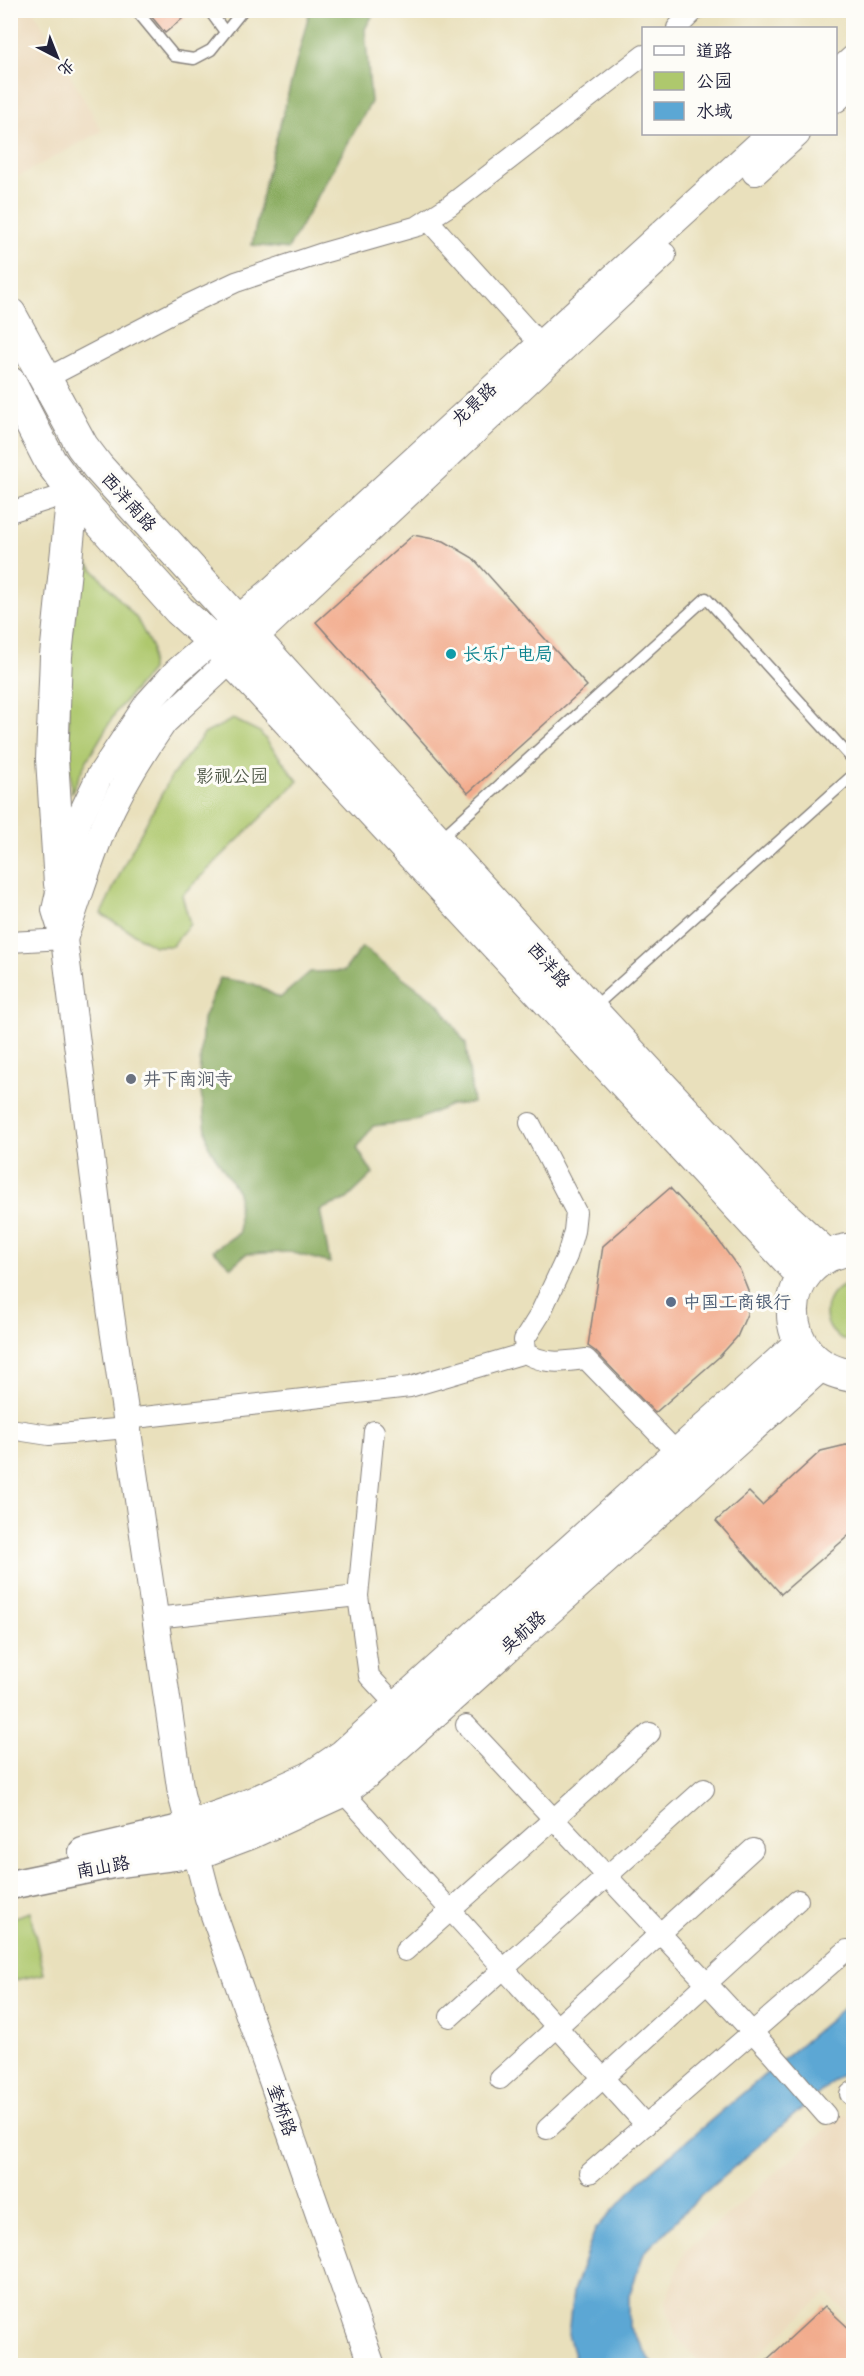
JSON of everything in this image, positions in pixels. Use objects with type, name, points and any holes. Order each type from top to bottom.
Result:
[{"type":"main road","name":"西洋南路","points":[[10,314],[82,446],[233,640],[269,678]]},
{"type":"main road","name":"西洋南路","points":[[10,383],[50,461],[73,492],[180,610],[233,640]]},
{"type":"main road","points":[[60,884],[52,759],[56,656],[73,492]]},
{"type":"main road","name":"西洋路","points":[[269,678],[437,841],[591,1010],[760,1211],[803,1276]]},
{"type":"main road","name":"西洋路","points":[[269,678],[760,1211],[840,1252]]},
{"type":"main road","points":[[840,1252],[813,1264],[803,1276],[795,1292],[792,1310],[794,1328],[810,1354],[835,1373],[854,1376]]},
{"type":"main road","name":"吴航路","points":[[193,1840],[250,1833],[342,1791],[369,1770],[751,1407],[810,1354]]},
{"type":"main road","name":"吴航路","points":[[193,1840],[240,1809],[310,1778],[344,1755],[678,1454],[751,1407]]},
{"type":"main road","name":"南山路","points":[[10,1869],[193,1840]]},
{"type":"main road","name":"南山路","points":[[10,1885],[112,1864],[193,1840]]},
{"type":"street","points":[[678,27],[695,10]]},
{"type":"street","points":[[45,379],[236,282],[323,253],[418,226],[449,206],[642,57]]},
{"type":"street","points":[[837,73],[854,58]]},
{"type":"street","points":[[837,98],[854,82]]},
{"type":"street","name":"龙景路","points":[[126,1424],[64,939],[55,910],[79,819],[99,777],[148,703],[176,672],[233,640],[540,344],[769,135]]},
{"type":"street","points":[[10,942],[64,939],[104,826],[121,789],[143,751],[164,722],[233,640],[796,135]]},
{"type":"street","points":[[428,220],[540,344]]},
{"type":"street","points":[[10,512],[73,492]]},
{"type":"street","points":[[525,1353],[524,1340],[539,1316],[567,1256],[574,1231],[576,1212],[530,1123]]},
{"type":"street","points":[[10,1429],[49,1435],[410,1387],[525,1353],[539,1361],[563,1362],[586,1359],[678,1454]]},
{"type":"street","name":"奎桥路","points":[[126,1424],[181,1794],[208,1898],[372,2366]]},
{"type":"street","points":[[374,1431],[358,1596],[369,1676],[398,1707]]},
{"type":"street","points":[[155,1618],[358,1596]]},
{"type":"street","points":[[466,1725],[769,2050],[826,2115]]},
{"type":"street","points":[[405,1951],[650,1733]]},
{"type":"street","points":[[450,2017],[704,1789]]},
{"type":"street","points":[[342,1791],[646,2125]]},
{"type":"street","points":[[500,2079],[753,1849]]},
{"type":"street","points":[[547,2129],[798,1900]]},
{"type":"street","points":[[590,2173],[847,1950]]},
{"type":"lane","points":[[136,10],[174,56],[194,59],[211,50],[243,10]]},
{"type":"lane","points":[[209,10],[225,32]]},
{"type":"lane","points":[[437,841],[706,598],[854,760]]},
{"type":"lane","points":[[591,1010],[854,774]]},
{"type":"shaded area","points":[[11,10],[34,11],[102,131],[12,180]]},
{"type":"shaded area","points":[[845,2113],[854,2123],[853,2320],[827,2293],[747,2365],[702,2365],[676,2336],[665,2302],[684,2252]]},
{"type":"green space","points":[[310,10],[375,11],[365,29],[371,102],[288,249],[252,245],[264,186]]},
{"type":"green space","points":[[82,557],[137,619],[152,648],[151,670],[116,712],[86,762],[71,793],[68,705],[70,642]]},
{"type":"green space","name":"影视公园","points":[[233,719],[260,732],[298,781],[182,895],[190,924],[172,946],[154,946],[101,914],[128,857],[171,777],[204,734]]},
{"type":"green space","points":[[362,947],[439,1004],[466,1044],[473,1103],[451,1105],[414,1121],[373,1126],[357,1148],[373,1174],[347,1199],[320,1210],[330,1263],[290,1252],[246,1254],[231,1267],[213,1250],[239,1233],[238,1192],[208,1145],[199,1078],[203,1019],[220,978],[254,984],[280,998],[310,972],[344,971]]},
{"type":"green space","points":[[853,1283],[853,1341],[841,1338],[832,1332],[826,1313],[833,1293]]},
{"type":"green space","points":[[30,1912],[44,1974],[11,1981],[11,1918]]},
{"type":"water","points":[[853,2000],[853,2064],[696,2200],[644,2253],[629,2296],[629,2327],[654,2365],[577,2365],[568,2335],[573,2292],[595,2230],[644,2177]]},
{"type":"building","points":[[146,10],[193,10],[165,33]]},
{"type":"building","name":"长乐广电局","points":[[413,535],[444,541],[473,558],[587,686],[468,793],[316,622]]},
{"type":"building","name":"中国工商银行","points":[[670,1188],[716,1237],[740,1270],[748,1290],[747,1314],[737,1337],[719,1357],[655,1413],[588,1346],[603,1246]]},
{"type":"building","points":[[846,1445],[854,1446],[854,1531],[781,1594],[716,1521],[749,1492],[762,1505],[821,1451]]},
{"type":"building","points":[[825,2306],[854,2333],[854,2366],[760,2366]]},
{"type":"place","name":"长乐广电局","points":[[451,654]]},
{"type":"place","name":"井下南涧寺","points":[[131,1079]]},
{"type":"place","name":"中国工商银行","points":[[671,1302]]}]
